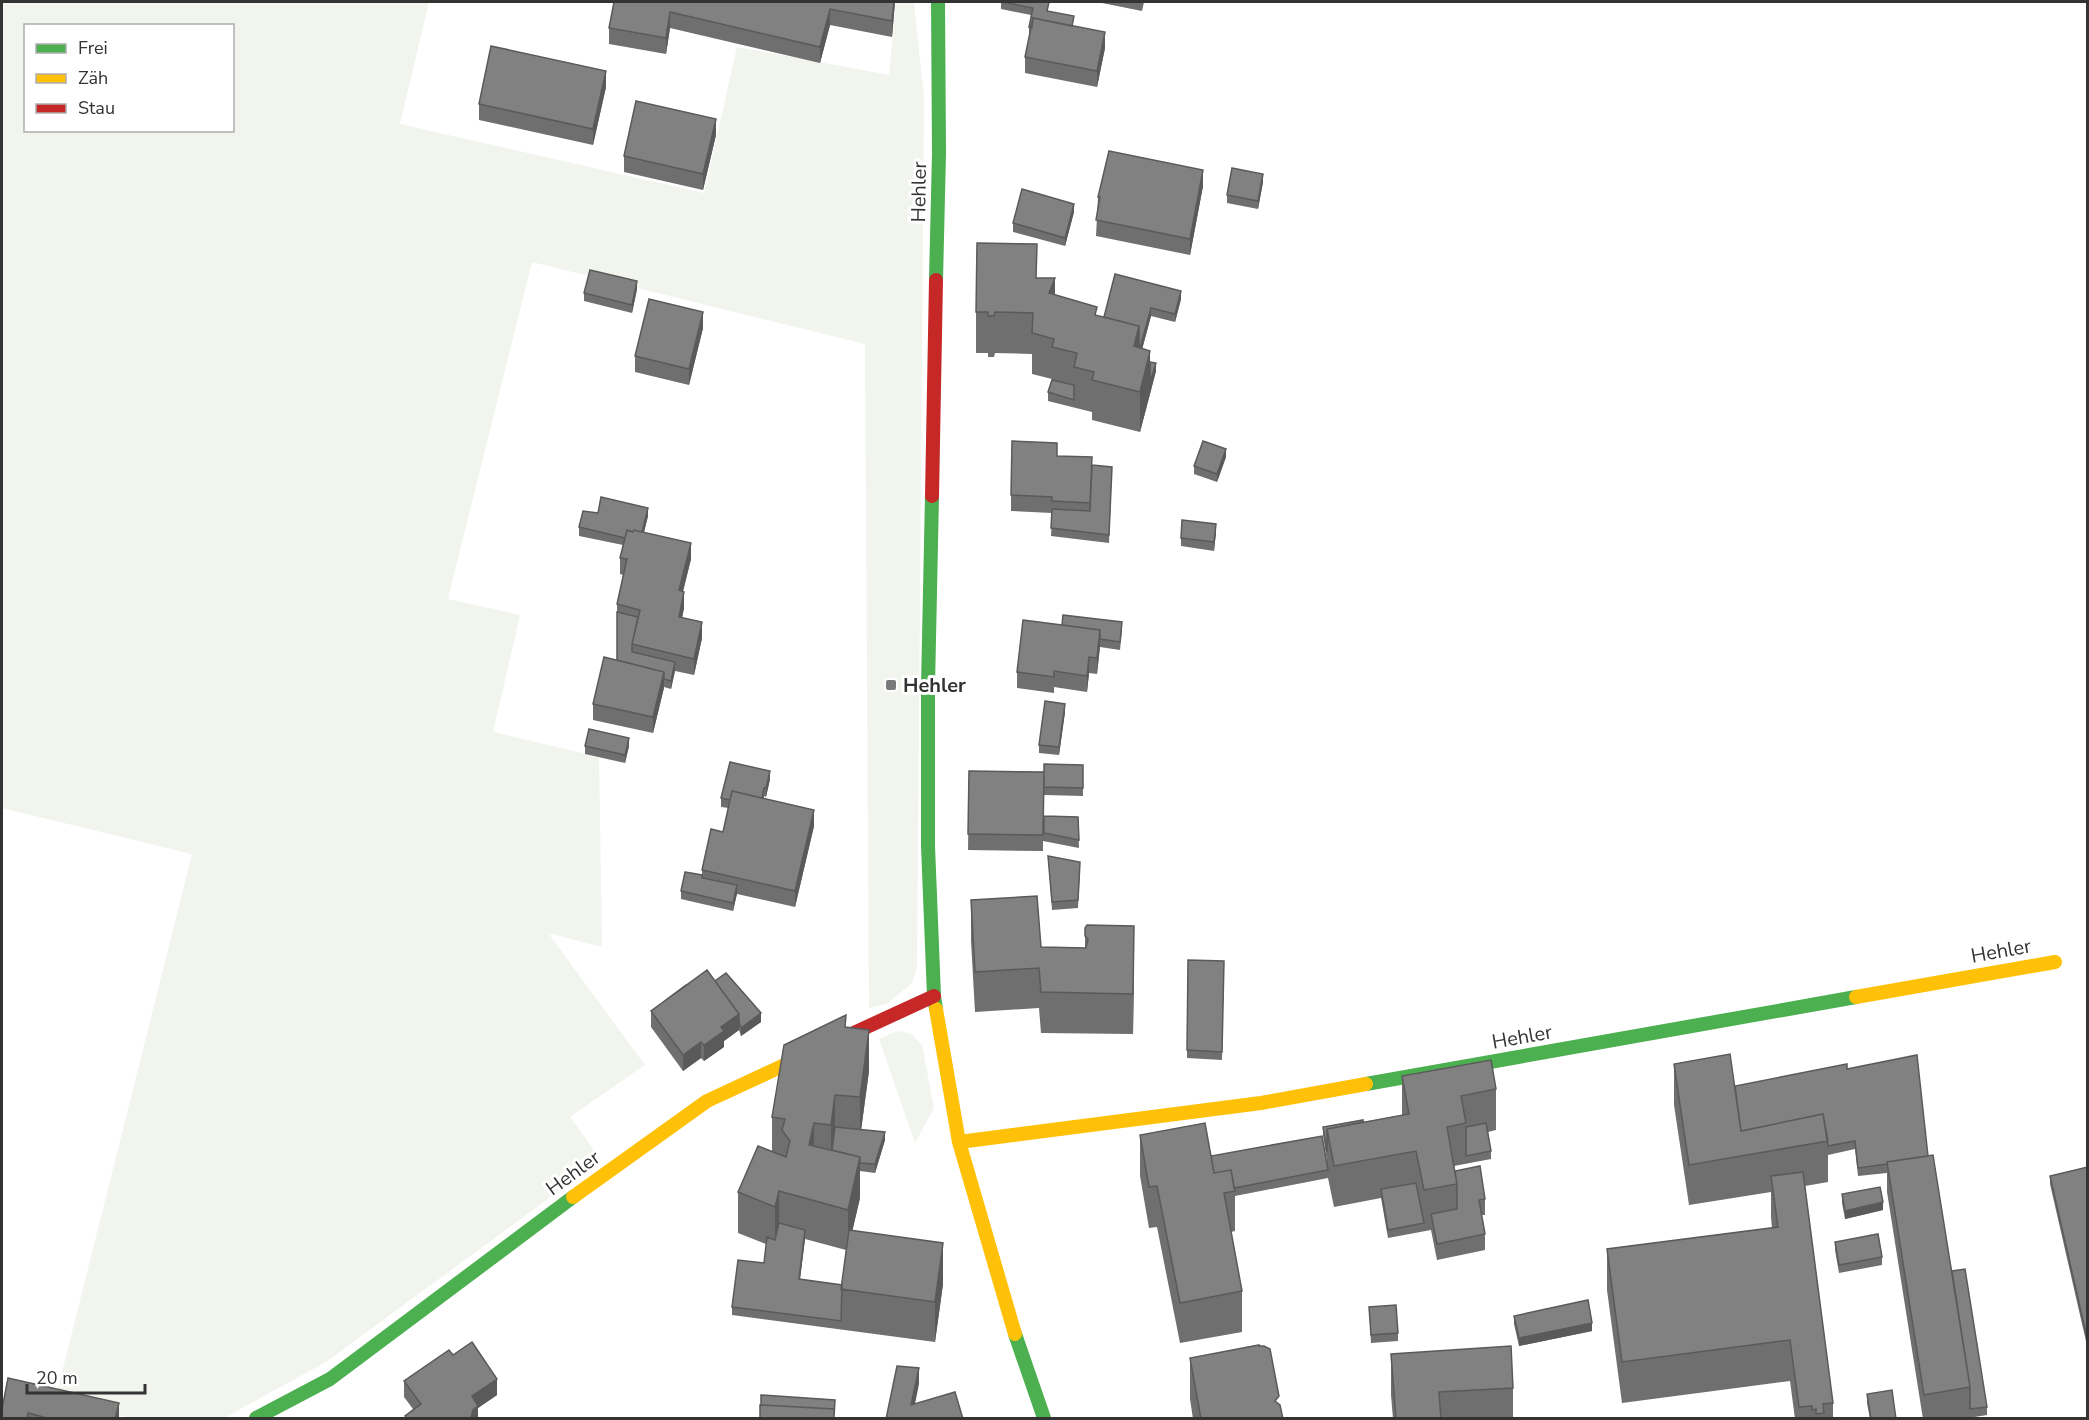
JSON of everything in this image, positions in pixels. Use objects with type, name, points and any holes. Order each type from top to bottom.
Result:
[{"type":"street","name":"Hehler","points":[[938,2],[939,153],[928,686],[928,846],[934,996],[959,1142],[1010,1319],[1044,1419]]},
{"type":"street","name":"Hehler","points":[[959,1142],[1262,1103],[2055,962]]},
{"type":"street","name":"Hehler","points":[[256,1419],[330,1379],[535,1224],[707,1101],[934,996]]},
{"type":"shaded area","points":[[2,2],[429,2],[400,124],[704,193],[737,47],[889,75],[896,2],[914,2],[924,98],[917,968],[912,983],[887,1004],[869,1008],[865,344],[532,262],[448,599],[520,615],[493,732],[599,757],[602,947],[548,933],[645,1065],[570,1117],[601,1160],[326,1362],[224,1418],[131,1418],[55,1400],[192,854],[2,808]]},
{"type":"shaded area","points":[[898,1031],[912,1034],[922,1045],[934,1108],[915,1143],[879,1039]]},
{"type":"building","points":[[614,2],[894,2],[892,21],[830,9],[820,47],[670,12],[666,38],[609,28]]},
{"type":"building","points":[[1002,2],[1049,2],[1047,11],[1074,16],[1072,26],[1033,18],[1032,27],[1029,27],[1033,8]]},
{"type":"building","points":[[1033,18],[1105,32],[1097,71],[1025,57]]},
{"type":"building","points":[[491,46],[606,71],[593,129],[479,104]]},
{"type":"building","points":[[636,101],[716,119],[703,174],[624,156]]},
{"type":"building","points":[[1109,151],[1203,170],[1190,239],[1096,220],[1100,197],[1098,197]]},
{"type":"building","points":[[1232,168],[1263,174],[1258,201],[1227,195]]},
{"type":"building","points":[[1022,189],[1074,204],[1065,238],[1013,223]]},
{"type":"building","points":[[977,243],[1037,244],[1036,278],[1055,278],[1049,293],[1097,307],[1095,315],[1139,326],[1134,346],[1150,351],[1140,392],[1092,380],[1094,372],[1074,367],[1077,353],[1052,347],[1054,339],[1032,333],[1033,313],[995,312],[994,316],[988,316],[988,312],[976,312]]},
{"type":"building","points":[[590,270],[637,281],[632,305],[584,293]]},
{"type":"building","points":[[1115,274],[1181,291],[1175,314],[1151,308],[1140,348],[1139,326],[1104,317]]},
{"type":"building","points":[[649,299],[703,312],[689,369],[635,356]]},
{"type":"building","points":[[1150,362],[1156,363],[1150,383]]},
{"type":"building","points":[[1052,380],[1074,385],[1074,400],[1048,392]]},
{"type":"building","points":[[1012,441],[1057,443],[1057,456],[1092,457],[1090,503],[1052,501],[1052,497],[1011,495]]},
{"type":"building","points":[[1203,441],[1226,449],[1217,474],[1194,466]]},
{"type":"building","points":[[1092,465],[1112,467],[1109,535],[1051,528],[1052,509],[1090,511]]},
{"type":"building","points":[[601,497],[648,508],[642,532],[627,530],[625,538],[579,527],[583,511],[598,513]]},
{"type":"building","points":[[1182,520],[1216,524],[1214,542],[1181,538]]},
{"type":"building","points":[[627,530],[691,543],[679,590],[684,592],[679,617],[702,622],[694,659],[632,644],[640,610],[617,604],[627,559],[620,558]]},
{"type":"building","points":[[617,612],[638,617],[632,652],[675,662],[671,681],[664,679],[664,672],[617,660]]},
{"type":"building","points":[[1063,615],[1122,622],[1120,642],[1100,639],[1100,630],[1062,625]]},
{"type":"building","points":[[1023,620],[1100,630],[1097,658],[1089,657],[1087,676],[1054,671],[1054,677],[1017,672]]},
{"type":"building","points":[[604,657],[664,672],[653,717],[593,704]]},
{"type":"building","points":[[1045,701],[1065,704],[1059,747],[1039,745]]},
{"type":"building","points":[[589,729],[629,738],[625,755],[585,746]]},
{"type":"building","points":[[730,762],[770,771],[762,798],[732,791],[730,800],[721,798]]},
{"type":"building","points":[[1044,764],[1083,765],[1083,788],[1044,787]]},
{"type":"building","points":[[969,771],[1044,772],[1043,835],[968,834]]},
{"type":"building","points":[[732,791],[814,810],[795,891],[702,870],[711,829],[723,832]]},
{"type":"building","points":[[1044,816],[1078,817],[1079,840],[1044,833]]},
{"type":"building","points":[[1048,856],[1080,862],[1078,900],[1052,902]]},
{"type":"building","points":[[685,872],[737,885],[733,903],[681,891]]},
{"type":"building","points":[[1037,896],[1041,947],[1086,948],[1088,939],[1085,936],[1085,928],[1087,925],[1134,926],[1133,994],[1041,992],[1039,968],[975,972],[971,900]]},
{"type":"building","points":[[1188,960],[1224,961],[1222,1052],[1187,1050]]},
{"type":"building","points":[[707,970],[739,1014],[721,1027],[724,1031],[704,1045],[701,1042],[683,1055],[651,1011]]},
{"type":"building","points":[[726,973],[761,1013],[741,1028],[739,1014],[715,981]]},
{"type":"building","points":[[846,1015],[845,1027],[869,1030],[860,1097],[835,1095],[831,1125],[814,1123],[809,1145],[860,1157],[848,1210],[779,1191],[775,1207],[738,1192],[758,1146],[786,1157],[790,1141],[782,1130],[785,1119],[772,1117],[784,1045]]},
{"type":"building","points":[[1730,1054],[1741,1131],[1823,1114],[1828,1141],[1689,1165],[1674,1064]]},
{"type":"building","points":[[1917,1055],[1928,1156],[1858,1168],[1855,1141],[1828,1146],[1823,1114],[1741,1131],[1735,1086],[1847,1064],[1847,1069]]},
{"type":"building","points":[[1491,1060],[1496,1089],[1461,1096],[1466,1123],[1447,1127],[1457,1184],[1424,1190],[1416,1151],[1334,1166],[1327,1129],[1409,1114],[1402,1076]]},
{"type":"building","points":[[1363,1120],[1363,1122],[1327,1129],[1327,1152],[1323,1127]]},
{"type":"building","points":[[1205,1123],[1214,1173],[1231,1170],[1235,1191],[1224,1193],[1242,1291],[1180,1303],[1157,1186],[1149,1187],[1140,1135]]},
{"type":"building","points":[[1486,1123],[1491,1151],[1466,1156],[1466,1127]]},
{"type":"building","points":[[835,1127],[885,1132],[875,1164],[860,1163],[860,1157],[832,1150]]},
{"type":"building","points":[[1322,1136],[1328,1170],[1234,1188],[1231,1170],[1214,1173],[1211,1156]]},
{"type":"building","points":[[1933,1155],[1970,1387],[1924,1395],[1887,1162]]},
{"type":"building","points":[[1480,1166],[1485,1199],[1479,1200],[1485,1234],[1437,1244],[1431,1214],[1457,1209],[1455,1171]]},
{"type":"building","points":[[2088,1167],[2088,1342],[2050,1176]]},
{"type":"building","points":[[1803,1172],[1833,1403],[1823,1404],[1824,1413],[1816,1414],[1816,1409],[1812,1410],[1812,1406],[1799,1407],[1790,1340],[1622,1362],[1607,1249],[1778,1227],[1771,1176]]},
{"type":"building","points":[[1416,1183],[1424,1223],[1388,1230],[1381,1189]]},
{"type":"building","points":[[1880,1187],[1883,1202],[1845,1211],[1842,1194]]},
{"type":"building","points":[[779,1223],[805,1230],[799,1279],[842,1285],[841,1321],[732,1307],[738,1260],[764,1263],[767,1237],[775,1240]]},
{"type":"building","points":[[849,1230],[943,1243],[935,1302],[841,1289]]},
{"type":"building","points":[[1878,1234],[1882,1257],[1839,1265],[1835,1242]]},
{"type":"building","points":[[1965,1269],[1987,1407],[1970,1409],[1970,1387],[1952,1271]]},
{"type":"building","points":[[1588,1300],[1592,1323],[1519,1338],[1514,1316]]},
{"type":"building","points":[[1396,1305],[1398,1333],[1371,1335],[1369,1307]]},
{"type":"building","points":[[472,1342],[497,1379],[472,1396],[478,1406],[473,1410],[471,1418],[407,1419],[405,1416],[421,1404],[404,1381],[449,1350],[453,1355]]},
{"type":"building","points":[[1259,1345],[1270,1349],[1279,1396],[1275,1401],[1280,1405],[1283,1419],[1201,1419],[1190,1358]]},
{"type":"building","points":[[1511,1346],[1513,1388],[1439,1392],[1441,1419],[1396,1419],[1391,1354]]},
{"type":"building","points":[[897,1366],[919,1368],[911,1405],[955,1392],[963,1419],[886,1419]]},
{"type":"building","points":[[8,1378],[119,1403],[115,1419],[51,1419],[28,1413],[27,1419],[2,1419]]},
{"type":"building","points":[[1892,1390],[1896,1419],[1871,1419],[1867,1394]]},
{"type":"building","points":[[761,1395],[835,1400],[834,1417],[834,1409],[761,1405]]},
{"type":"building","points":[[760,1405],[834,1409],[834,1419],[760,1419]]},
{"type":"traffic: fast","points":[[936,280],[939,153],[938,2]]},
{"type":"traffic: fast","points":[[932,496],[928,686],[928,846],[936,1009]]},
{"type":"traffic: fast","points":[[1366,1084],[1856,997]]},
{"type":"traffic: fast","points":[[256,1418],[330,1379],[573,1197]]},
{"type":"traffic: fast","points":[[1015,1334],[1044,1418]]},
{"type":"traffic: slow","points":[[1856,997],[2055,962]]},
{"type":"traffic: slow","points":[[936,1009],[959,1142],[1015,1334]]},
{"type":"traffic: slow","points":[[573,1197],[707,1101],[793,1061]]},
{"type":"traffic: slow","points":[[959,1142],[1261,1103],[1366,1084]]},
{"type":"traffic: jam","points":[[932,496],[936,280]]},
{"type":"traffic: jam","points":[[793,1061],[934,996]]},
{"type":"place","name":"Hehler","points":[[891,685]]}]
